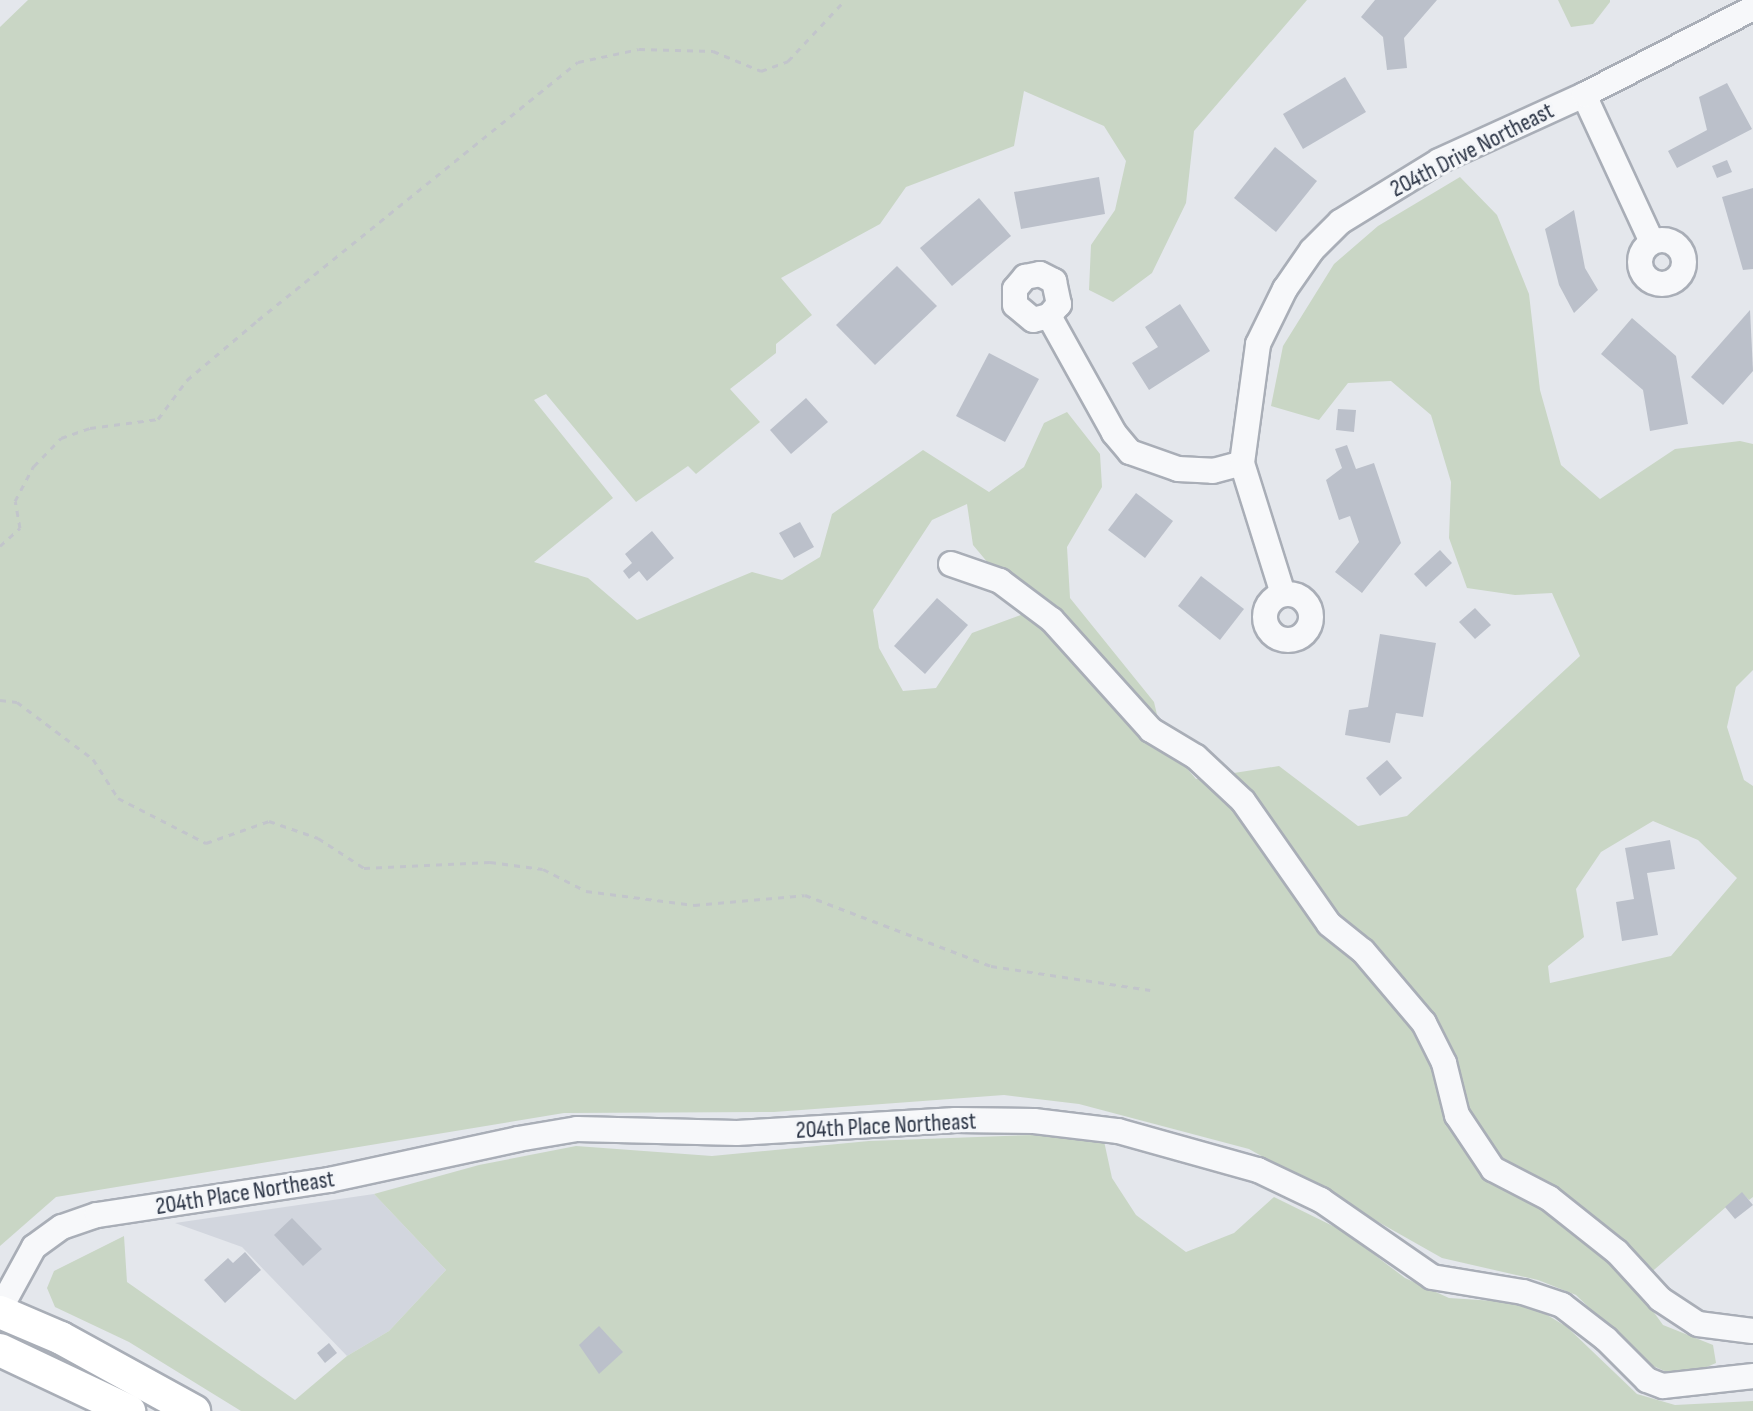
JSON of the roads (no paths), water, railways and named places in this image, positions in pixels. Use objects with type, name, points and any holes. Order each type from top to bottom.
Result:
[{"type":"main road","points":[[0,1310],[61,1338],[194,1411]]},
{"type":"main road","points":[[0,1350],[129,1411]]},
{"type":"street","name":"204th Drive Northeast","points":[[1283,594],[1242,463],[1258,344],[1285,289],[1312,250],[1340,222],[1439,161],[1733,23],[1753,8]]},
{"type":"street","points":[[1584,95],[1652,242]]},
{"type":"street","points":[[1049,316],[1114,433],[1130,452],[1178,469],[1213,471],[1242,463]]},
{"type":"street","points":[[951,564],[1000,581],[1052,620],[1151,730],[1196,757],[1243,801],[1329,924],[1363,951],[1424,1023],[1444,1063],[1457,1115],[1493,1169],[1549,1198],[1617,1252],[1660,1299],[1698,1324],[1753,1331]]},
{"type":"street","name":"204th Place Northeast","points":[[0,1310],[34,1247],[62,1227],[97,1215],[342,1178],[577,1129],[737,1133],[956,1120],[1034,1121],[1118,1131],[1258,1170],[1321,1200],[1432,1277],[1523,1292],[1562,1305],[1606,1339],[1647,1380],[1663,1386],[1753,1376]]}]
